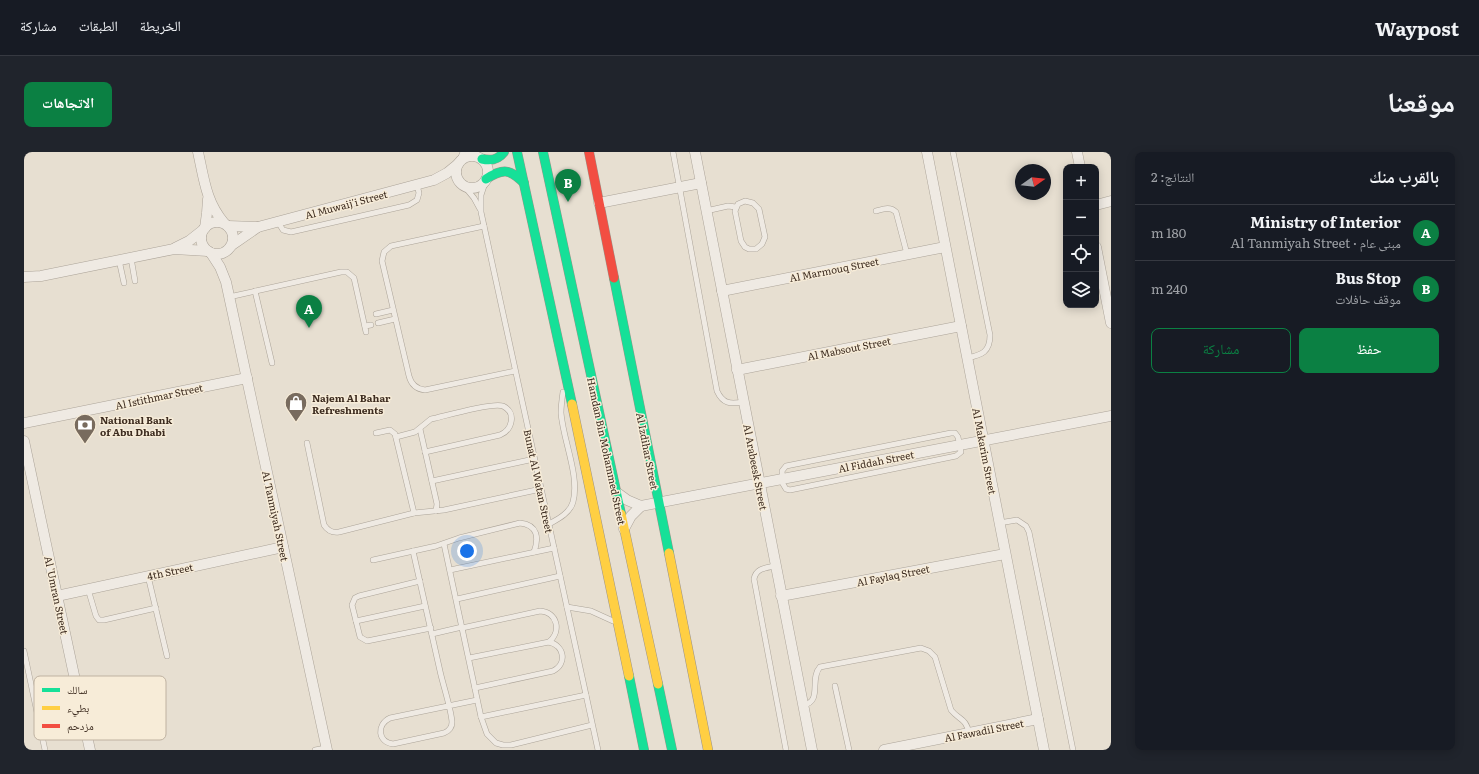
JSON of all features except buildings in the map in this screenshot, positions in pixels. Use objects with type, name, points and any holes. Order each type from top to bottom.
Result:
[{"type":"main road","points":[[478,156],[487,161],[495,160],[502,156],[504,152]]},
{"type":"main road","points":[[517,152],[565,371],[644,750]]},
{"type":"main road","name":"Hamdan Bin Mohammed Street","points":[[543,152],[672,750]]},
{"type":"main road","name":"Al Izdihar Street","points":[[589,152],[708,750]]},
{"type":"main road","points":[[486,179],[496,173],[506,171],[515,175],[524,183]]},
{"type":"main road","points":[[640,726],[652,742]]},
{"type":"street","points":[[198,152],[208,198],[208,213],[202,242],[209,252]]},
{"type":"street","name":"Al Arabeesk Street","points":[[694,152],[812,750]]},
{"type":"street","name":"Al Makarim Street","points":[[927,152],[1044,750]]},
{"type":"street","points":[[1077,152],[1079,164]]},
{"type":"street","points":[[469,156],[478,156],[487,168],[486,179],[483,184],[474,188],[463,185],[457,177],[457,168],[460,159],[469,156]]},
{"type":"street","name":"Al Muwaij'i Street","points":[[226,225],[258,227],[417,185],[434,180],[447,173],[460,159]]},
{"type":"street","name":"Al Muwaij'i Street","points":[[434,180],[463,185]]},
{"type":"street","points":[[599,203],[701,184]]},
{"type":"street","points":[[174,249],[221,254],[231,247],[233,235],[215,211],[208,198]]},
{"type":"street","points":[[1099,204],[1111,201]]},
{"type":"street","points":[[24,277],[40,276],[174,249],[189,241],[214,223],[226,225]]},
{"type":"street","name":"Al Muwaij'i Street","points":[[231,247],[258,227]]},
{"type":"street","name":"Al Tanmiyah Street","points":[[226,282],[226,265],[231,247]]},
{"type":"street","name":"Al Marmouq Street","points":[[722,291],[945,247]]},
{"type":"street","name":"Al Tanmiyah Street","points":[[209,252],[220,267],[226,282],[326,749]]},
{"type":"street","points":[[1099,262],[1111,323]]},
{"type":"street","points":[[24,284],[40,276]]},
{"type":"street","name":"Al Mabsout Street","points":[[737,370],[961,326]]},
{"type":"street","name":"Al Istithmar Street","points":[[24,423],[247,378]]},
{"type":"street","name":"Al Fiddah Street","points":[[641,506],[1111,416]]},
{"type":"street","name":"Al 'Umran Street","points":[[24,440],[26,456],[74,676]]},
{"type":"street","points":[[616,492],[627,500],[641,506],[631,516],[624,529]]},
{"type":"street","name":"4th Street","points":[[57,596],[283,547]]},
{"type":"street","name":"Al Faylaq Street","points":[[782,596],[1005,554]]},
{"type":"street","name":"Al Fawadil Street","points":[[884,750],[1038,719]]},
{"type":"street","name":"Al 'Umran Street","points":[[88,740],[90,750]]},
{"type":"lane","points":[[673,152],[718,391],[720,397],[724,401],[734,403],[743,402]]},
{"type":"lane","points":[[953,152],[990,335],[988,348],[984,353],[979,356],[967,358]]},
{"type":"lane","name":"Bunat Al Watan Street","points":[[486,179],[481,195],[481,212],[598,750]]},
{"type":"lane","points":[[278,222],[283,230],[291,232],[412,204],[418,197],[417,185]]},
{"type":"lane","name":"Bunat Al Watan Street","points":[[463,185],[474,198],[481,212]]},
{"type":"lane","points":[[745,201],[749,201],[756,206],[764,237],[760,247],[749,249],[742,244],[735,214],[736,207],[738,204],[745,201]]},
{"type":"lane","points":[[706,211],[728,206],[736,207]]},
{"type":"lane","points":[[876,211],[888,208],[896,212],[907,254]]},
{"type":"lane","points":[[484,226],[395,245],[387,249],[382,256],[382,261],[409,376],[417,388],[425,390],[515,371]]},
{"type":"lane","points":[[131,258],[135,281]]},
{"type":"lane","points":[[119,260],[124,283]]},
{"type":"lane","points":[[229,297],[342,272],[348,272],[354,278],[365,329],[371,325]]},
{"type":"lane","points":[[256,291],[272,363]]},
{"type":"lane","points":[[376,314],[393,310]]},
{"type":"lane","points":[[363,317],[369,316]]},
{"type":"lane","points":[[378,323],[395,319]]},
{"type":"lane","points":[[548,524],[563,516],[573,503],[575,486],[561,413],[565,371]]},
{"type":"lane","points":[[396,437],[415,432],[431,419],[492,405],[498,405],[507,409],[512,419],[509,429],[500,435],[425,452]]},
{"type":"lane","points":[[420,429],[437,504],[436,511]]},
{"type":"lane","points":[[376,433],[390,430],[396,437],[414,513]]},
{"type":"lane","points":[[307,443],[323,522],[329,531],[335,533],[414,513],[448,510],[541,489]]},
{"type":"lane","points":[[432,481],[534,459]]},
{"type":"lane","points":[[999,523],[1017,520],[1026,526],[1029,532],[1073,750]]},
{"type":"lane","points":[[373,560],[444,544],[459,538],[520,523],[530,526],[536,533],[537,539],[534,552]]},
{"type":"lane","points":[[444,544],[481,717],[484,728],[491,739],[496,743],[511,745],[592,725]]},
{"type":"lane","points":[[450,570],[554,548]]},
{"type":"lane","points":[[413,551],[431,628],[432,634],[448,706],[452,723],[449,730],[444,733],[393,744],[385,741],[380,735],[383,723],[390,718],[448,706],[477,700]]},
{"type":"lane","points":[[775,566],[758,571],[755,574],[754,579],[786,750]]},
{"type":"lane","points":[[148,576],[167,656]]},
{"type":"lane","points":[[456,599],[560,576]]},
{"type":"lane","points":[[420,581],[357,597],[353,600],[352,605],[360,637],[367,642],[431,628]]},
{"type":"lane","points":[[88,589],[96,616],[99,620],[156,608]]},
{"type":"lane","points":[[356,621],[426,606]]},
{"type":"lane","points":[[566,607],[599,614],[612,620],[618,625]]},
{"type":"lane","points":[[432,634],[544,611],[552,616],[557,624],[555,636],[549,642]]},
{"type":"lane","points":[[469,658],[549,642],[557,645],[562,653],[562,662],[557,669],[475,688]]},
{"type":"lane","points":[[803,705],[810,704],[814,699],[815,676],[820,668],[921,648],[929,650],[935,657],[951,710],[967,723],[969,733]]},
{"type":"lane","points":[[24,652],[34,699]]},
{"type":"lane","points":[[835,686],[849,750]]},
{"type":"lane","points":[[481,717],[586,696]]},
{"type":"lane","points":[[43,740],[45,750]]},
{"type":"lane","points":[[315,750],[326,749]]},
{"type":"traffic: fast","points":[[482,159],[494,159],[499,157],[504,152]]},
{"type":"traffic: fast","points":[[517,152],[572,404]]},
{"type":"traffic: fast","points":[[543,152],[621,514]]},
{"type":"traffic: fast","points":[[486,179],[497,173],[506,172],[515,175],[524,183]]},
{"type":"traffic: fast","points":[[614,278],[669,553]]},
{"type":"traffic: fast","points":[[629,676],[644,750]]},
{"type":"traffic: fast","points":[[658,684],[672,750]]},
{"type":"traffic: slow","points":[[572,404],[629,676]]},
{"type":"traffic: slow","points":[[621,514],[658,684]]},
{"type":"traffic: slow","points":[[669,553],[708,750]]},
{"type":"traffic: jam","points":[[589,152],[614,278]]},
{"type":"place","name":"Bus Stop","points":[[568,202]]},
{"type":"place","name":"Ministry of Interior","points":[[309,328]]},
{"type":"place","name":"Najem Al Bahar Refreshments","points":[[296,422]]},
{"type":"place","name":"National Bank of Abu Dhabi","points":[[85,444]]}]
